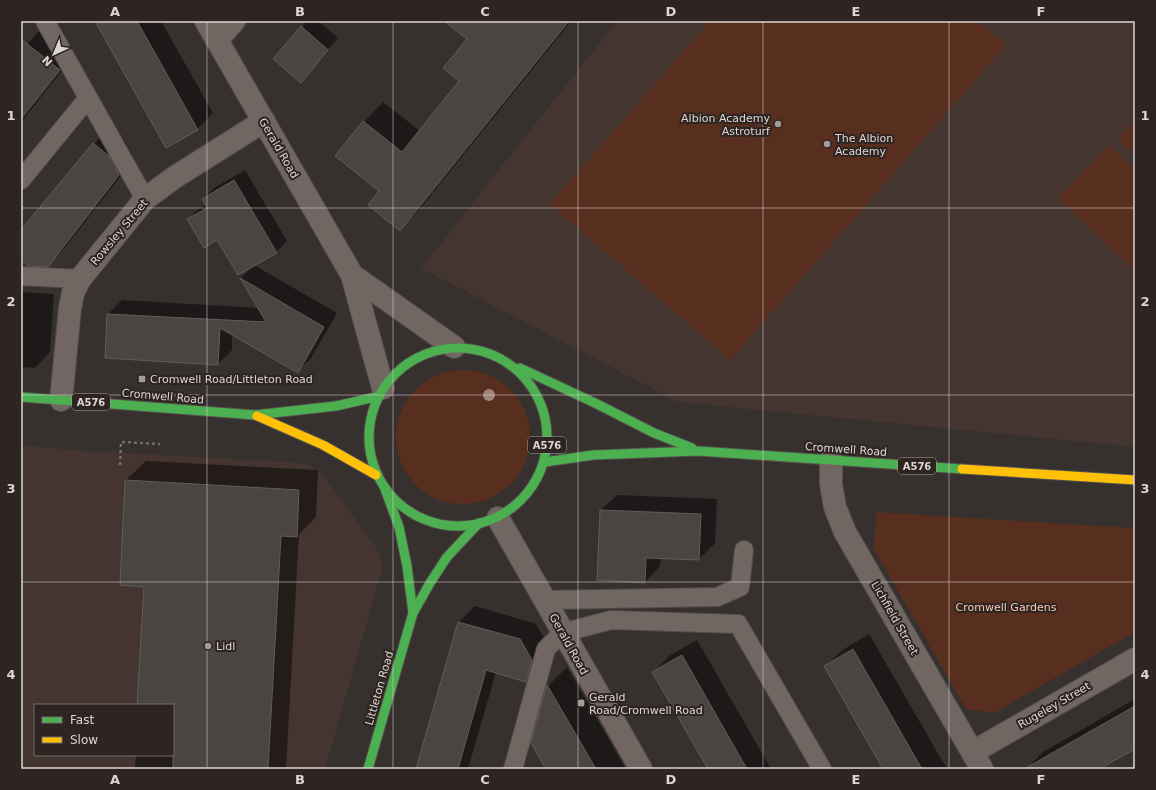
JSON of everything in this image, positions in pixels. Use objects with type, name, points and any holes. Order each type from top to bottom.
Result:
[{"type":"main road","name":"A576","points":[[454,347],[485,351],[513,365],[534,388],[548,432],[545,462],[524,499],[489,521],[468,526],[436,524],[408,511],[385,489],[376,475],[372,461],[371,418],[381,392],[404,366],[423,354],[454,347]]},
{"type":"main road","name":"Cromwell Road","points":[[513,365],[597,404],[654,433],[698,450]]},
{"type":"main road","name":"Cromwell Road","points":[[21,397],[255,415],[336,406],[381,392]]},
{"type":"main road","name":"Cromwell Road","points":[[255,415],[323,445],[376,475]]},
{"type":"main road","name":"Cromwell Road","points":[[545,462],[594,455],[698,450],[1135,480]]},
{"type":"main road","name":"Littleton Road","points":[[385,489],[399,528],[407,566],[413,613]]},
{"type":"main road","name":"Littleton Road","points":[[368,769],[413,613],[447,557],[489,521]]},
{"type":"street","name":"Gerald Road","points":[[206,21],[352,275],[381,392]]},
{"type":"street","points":[[217,40],[234,21]]},
{"type":"street","name":"Rowsley Street","points":[[61,400],[70,308],[73,293],[80,279],[145,199],[175,177],[264,121]]},
{"type":"street","name":"Gerald Road","points":[[352,275],[454,347]]},
{"type":"street","name":"Lichfield Street","points":[[831,460],[831,484],[835,507],[845,532],[978,761]]},
{"type":"street","name":"Gerald Road","points":[[489,521],[545,600],[641,769]]},
{"type":"street","name":"Rugeley Street","points":[[978,761],[1135,659]]},
{"type":"lane","points":[[45,21],[145,199]]},
{"type":"lane","points":[[21,180],[88,98]]},
{"type":"lane","points":[[21,276],[80,279]]},
{"type":"lane","points":[[545,600],[717,597],[740,587],[744,550]]},
{"type":"lane","points":[[513,769],[546,648],[562,632],[612,620],[738,624],[822,769]]},
{"type":"path","points":[[120,465],[121,442],[160,444]]},
{"type":"shaded area","name":"The Albion Academy","points":[[617,21],[1135,21],[1135,447],[678,402],[421,268]]},
{"type":"shaded area","points":[[21,445],[85,451],[293,462],[309,465],[319,471],[375,546],[381,558],[382,570],[325,769],[21,769]]},
{"type":"green space","name":"Albion Academy Astroturf","points":[[710,21],[979,21],[1006,45],[730,360],[550,204]]},
{"type":"green space","points":[[1135,119],[1135,155],[1117,138]]},
{"type":"green space","points":[[1109,145],[1135,170],[1135,272],[1058,198]]},
{"type":"green space","points":[[463,370],[476,371],[489,375],[500,381],[515,395],[525,411],[529,424],[529,450],[525,463],[519,474],[505,489],[489,499],[476,503],[463,504],[450,503],[437,499],[426,493],[411,479],[401,463],[397,450],[396,437],[397,424],[401,411],[407,400],[421,385],[437,375],[450,371]]},
{"type":"green space","name":"Cromwell Gardens","points":[[876,512],[1135,528],[1135,632],[994,713],[966,709],[874,549]]},
{"type":"building","points":[[95,21],[137,21],[198,130],[166,148]]},
{"type":"building","points":[[444,21],[569,21],[400,231],[368,205],[379,191],[335,156],[363,121],[402,152],[459,81],[443,68],[467,39]]},
{"type":"building","points":[[301,26],[328,50],[301,83],[273,59]]},
{"type":"building","points":[[21,39],[60,70],[21,119]]},
{"type":"building","points":[[93,143],[109,156],[119,175],[48,267],[28,266],[21,260],[21,230]]},
{"type":"building","points":[[234,180],[277,253],[238,275],[217,240],[204,248],[187,219],[207,208],[202,199]]},
{"type":"building","points":[[240,278],[324,327],[298,373],[220,328],[218,365],[105,358],[107,314],[266,322]]},
{"type":"building","name":"Lidl","points":[[125,480],[299,490],[297,537],[281,536],[268,769],[173,769],[174,704],[137,704],[144,587],[120,585]]},
{"type":"building","points":[[600,510],[701,514],[699,560],[646,558],[645,583],[597,580]]},
{"type":"building","points":[[458,622],[520,639],[532,660],[526,682],[486,670],[458,769],[416,769]]},
{"type":"building","points":[[853,649],[922,769],[883,769],[824,666]]},
{"type":"building","points":[[682,655],[747,769],[708,769],[652,672]]},
{"type":"building","points":[[547,685],[596,769],[546,769],[531,743]]},
{"type":"building","points":[[1135,706],[1135,749],[1099,769],[1024,769]]},
{"type":"traffic: fast","points":[[458,348],[475,350],[492,355],[507,363],[521,374],[532,388],[540,403],[545,420],[547,437],[545,454],[540,471],[532,486],[521,500],[507,511],[492,519],[475,524],[458,526],[441,524],[424,519],[409,511],[395,500],[384,486],[376,471],[371,454],[369,437],[371,420],[376,403],[384,388],[395,374],[409,363],[424,355],[441,350],[458,348]]},
{"type":"traffic: fast","points":[[520,368],[597,404],[654,433],[692,448]]},
{"type":"traffic: fast","points":[[21,397],[255,415],[336,406],[380,396]]},
{"type":"traffic: fast","points":[[545,462],[593,455],[698,451],[962,469]]},
{"type":"traffic: fast","points":[[385,489],[399,527],[407,566],[413,613]]},
{"type":"traffic: fast","points":[[368,769],[413,613],[447,557],[479,523]]},
{"type":"traffic: slow","points":[[257,416],[323,445],[376,475]]},
{"type":"traffic: slow","points":[[962,469],[1135,480]]},
{"type":"place","name":"Albion Academy Astroturf","points":[[778,124]]},
{"type":"place","name":"The Albion Academy","points":[[827,144]]},
{"type":"place","name":"Cromwell Road/Littleton Road","points":[[142,379]]},
{"type":"place","name":"Lidl","points":[[208,646]]},
{"type":"place","name":"Gerald Road/Cromwell Road","points":[[581,703]]}]
